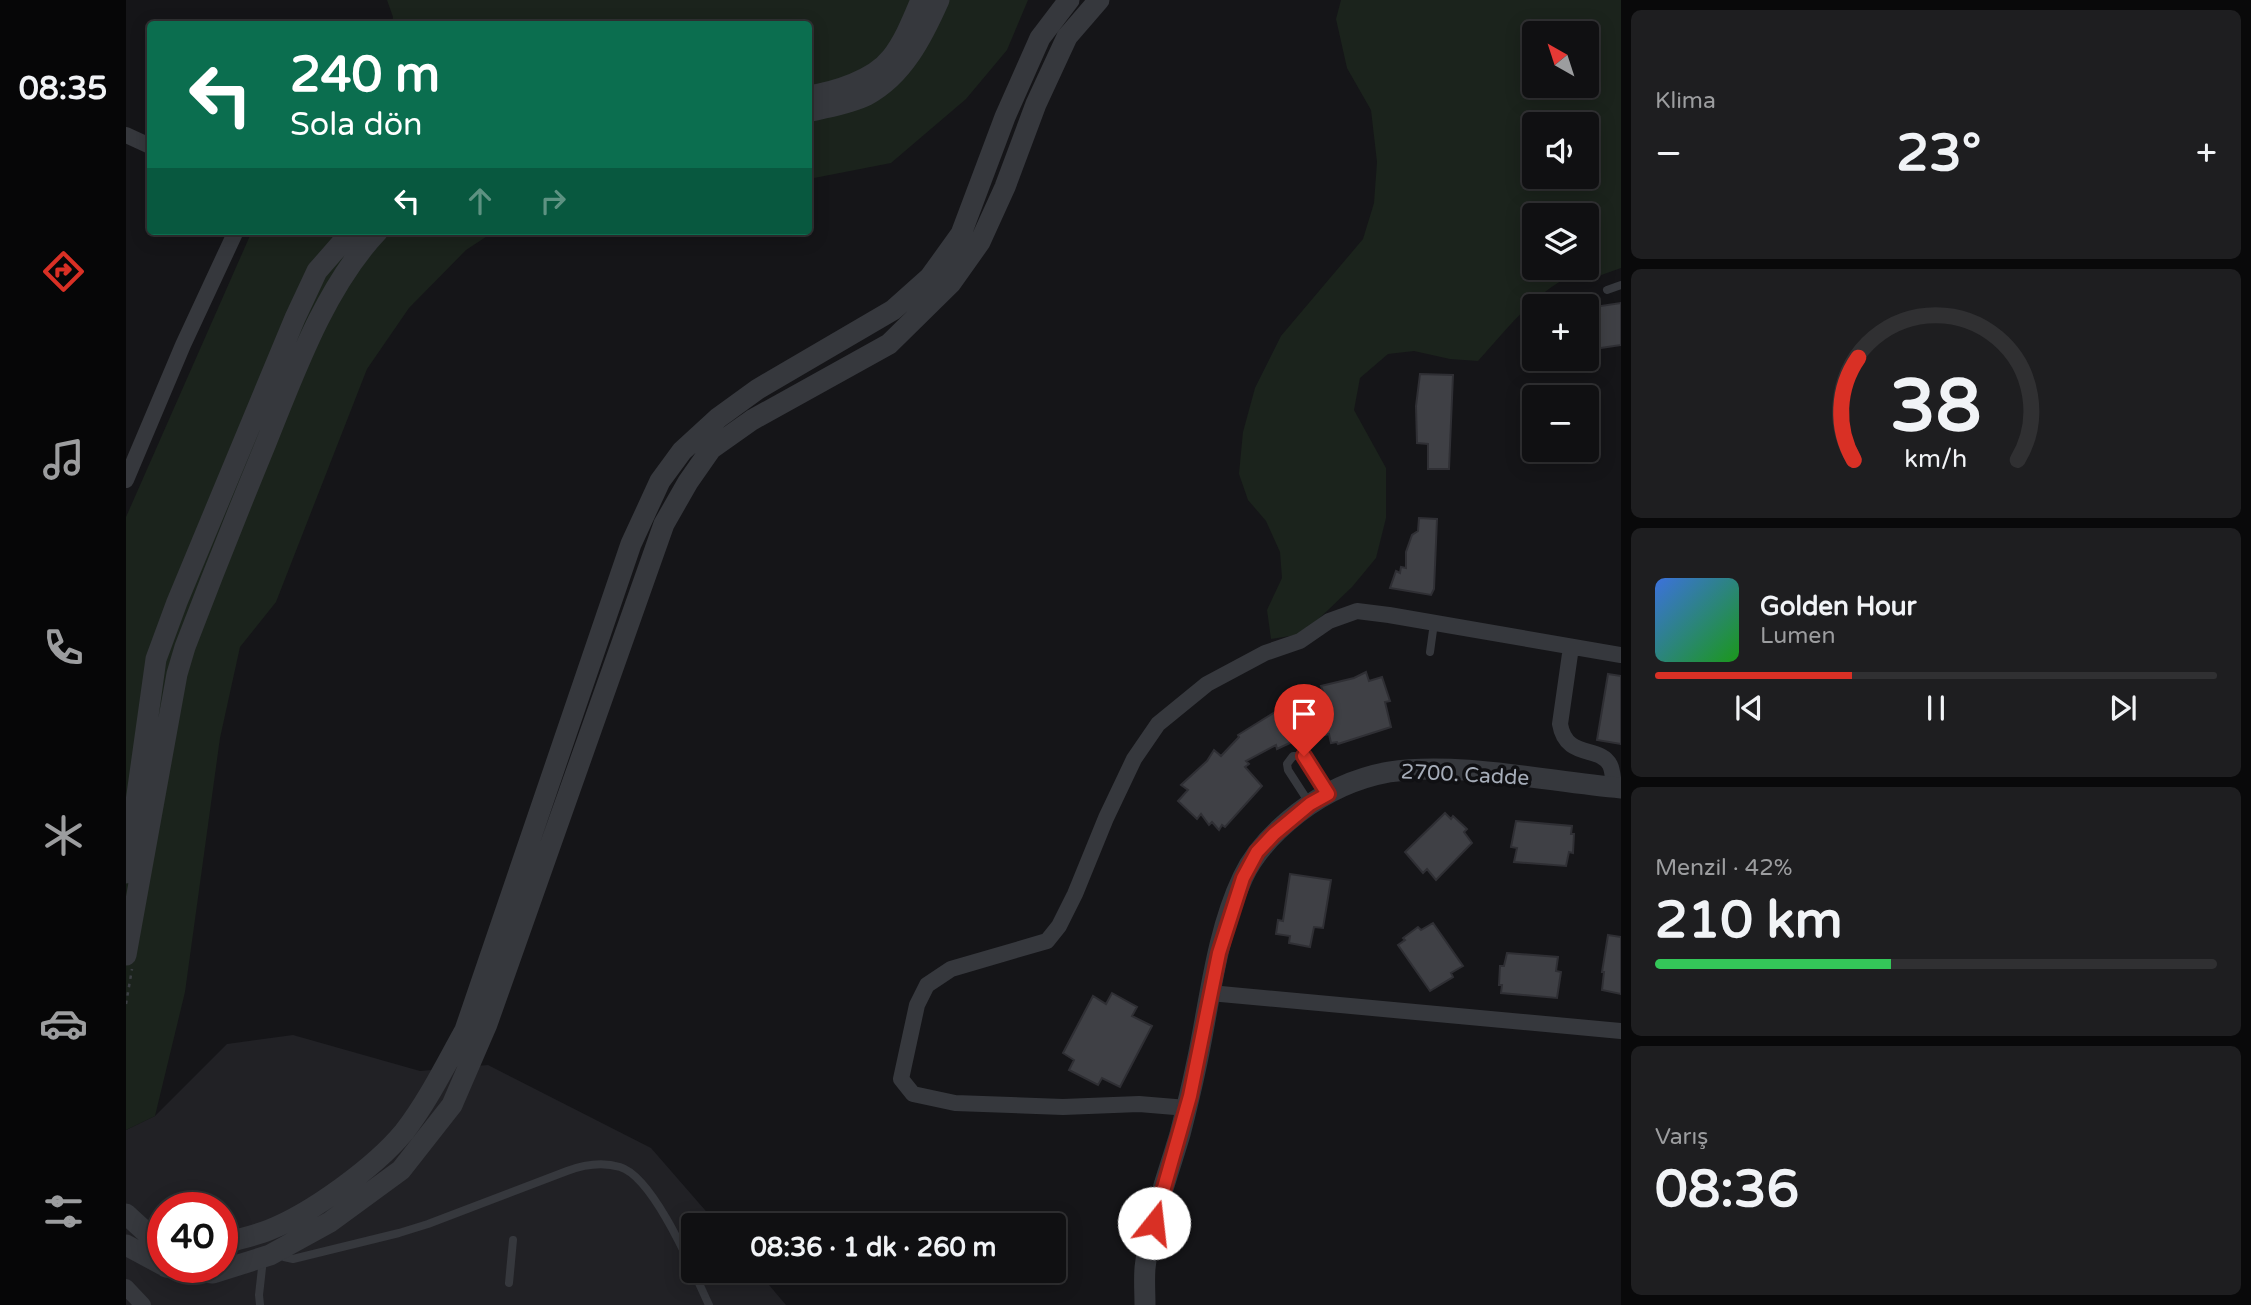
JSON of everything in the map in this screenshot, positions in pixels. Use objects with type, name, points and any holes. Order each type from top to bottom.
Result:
[{"type":"street","points":[[812,95],[831,93],[865,79],[891,60],[921,0]]},
{"type":"street","points":[[812,111],[865,96],[882,85],[898,71],[927,28],[939,0]]},
{"type":"street","points":[[238,1239],[269,1230],[320,1202],[362,1174],[403,1133],[425,1102],[465,1030],[631,544],[660,481],[682,451],[718,418],[758,389],[893,310],[930,277],[961,234],[1005,117],[1040,38],[1069,0]]},
{"type":"street","points":[[238,1264],[271,1253],[330,1222],[401,1170],[452,1105],[487,1024],[664,524],[688,482],[711,449],[752,420],[889,344],[951,283],[980,242],[1005,187],[1036,104],[1067,37],[1099,0]]},
{"type":"street","points":[[126,135],[147,145]]},
{"type":"street","points":[[126,480],[183,345],[234,235]]},
{"type":"street","points":[[126,873],[156,659],[295,318],[317,271],[348,235]]},
{"type":"street","points":[[129,960],[177,674],[185,647],[286,393],[337,283],[374,235]]},
{"type":"street","points":[[1186,1108],[1139,1104],[1063,1107],[955,1103],[913,1094],[901,1079],[917,1005],[927,985],[951,969],[1047,941],[1059,926],[1075,894],[1106,818],[1134,760],[1158,724],[1207,684],[1265,653],[1300,641],[1329,621],[1357,611],[1621,655]]},
{"type":"street","points":[[1571,647],[1560,724],[1562,736],[1571,746],[1605,758],[1618,788]]},
{"type":"street","name":"2700. Cadde","points":[[1145,1305],[1145,1268],[1154,1223],[1186,1108],[1219,953],[1243,878],[1257,852],[1274,834],[1319,799],[1359,779],[1387,772],[1413,769],[1466,771],[1618,788]]},
{"type":"street","points":[[1210,993],[1621,1031]]},
{"type":"street","points":[[126,1214],[147,1233]]},
{"type":"street","points":[[126,1245],[147,1257]]},
{"type":"street","points":[[126,1287],[143,1305]]},
{"type":"lane","points":[[1608,290],[1621,285]]},
{"type":"lane","points":[[1430,652],[1434,623]]},
{"type":"lane","points":[[1293,756],[1304,756],[1308,760],[1319,799],[1288,770],[1287,764],[1293,756]]},
{"type":"lane","points":[[260,1305],[259,1295],[271,1253],[293,1259],[399,1233],[567,1171],[586,1166],[607,1165],[632,1173],[657,1203],[709,1305]]},
{"type":"lane","points":[[509,1283],[513,1240]]},
{"type":"path","points":[[126,1004],[129,960]]},
{"type":"shaded area","points":[[387,0],[1028,0],[1007,50],[966,99],[891,163],[812,178],[812,21],[392,21]]},
{"type":"shaded area","points":[[1341,0],[1621,0],[1621,268],[1599,276],[1599,203],[1522,203],[1522,280],[1564,280],[1543,294],[1522,294],[1522,313],[1478,361],[1450,359],[1414,351],[1388,354],[1360,378],[1354,410],[1386,468],[1386,518],[1376,558],[1352,587],[1303,634],[1271,639],[1267,610],[1282,578],[1280,552],[1266,521],[1248,500],[1239,474],[1243,432],[1255,388],[1281,336],[1363,239],[1374,203],[1377,162],[1371,110],[1347,68],[1336,19]]},
{"type":"shaded area","points":[[250,235],[489,235],[466,250],[409,308],[367,369],[276,602],[240,647],[220,738],[185,992],[155,1116],[126,1130],[126,517]]},
{"type":"shaded area","points":[[293,1035],[420,1071],[488,1065],[651,1148],[708,1213],[681,1213],[681,1283],[767,1283],[786,1305],[126,1305],[126,1130],[155,1116],[227,1044]]},
{"type":"building","points":[[1621,303],[1621,345],[1599,348],[1599,306]]},
{"type":"building","points":[[1420,374],[1453,375],[1449,469],[1428,469],[1428,444],[1417,443],[1416,406]]},
{"type":"building","points":[[1419,518],[1437,519],[1434,589],[1431,595],[1390,588],[1396,571],[1400,573],[1401,567],[1406,568],[1406,552],[1412,535],[1418,531]]},
{"type":"building","points":[[1366,672],[1369,681],[1382,677],[1390,701],[1385,702],[1391,727],[1338,744],[1331,743],[1329,734],[1325,735],[1323,722],[1289,737],[1292,742],[1277,749],[1276,745],[1246,761],[1249,764],[1245,767],[1262,786],[1225,827],[1222,825],[1219,830],[1212,822],[1209,825],[1201,814],[1197,819],[1178,801],[1188,790],[1181,785],[1207,761],[1214,750],[1221,756],[1238,735],[1296,699],[1298,703],[1324,694],[1321,686],[1354,678]]},
{"type":"building","points":[[1608,674],[1621,676],[1621,744],[1597,740]]},
{"type":"building","points":[[1445,813],[1451,819],[1453,816],[1467,829],[1464,832],[1472,843],[1436,880],[1427,869],[1423,873],[1405,852]]},
{"type":"building","points":[[1516,821],[1572,826],[1573,853],[1569,852],[1566,866],[1514,862],[1517,848],[1511,847]]},
{"type":"building","points":[[1290,874],[1331,880],[1323,928],[1314,927],[1310,947],[1289,943],[1290,936],[1276,934],[1278,920],[1283,921]]},
{"type":"building","points":[[1433,923],[1463,966],[1451,973],[1453,977],[1430,991],[1398,945],[1418,927],[1421,930]]},
{"type":"building","points":[[1608,935],[1621,937],[1621,994],[1602,990]]},
{"type":"building","points":[[1507,953],[1558,957],[1556,971],[1561,972],[1557,998],[1501,993],[1500,966],[1504,966]]},
{"type":"building","points":[[1112,993],[1137,1007],[1132,1016],[1152,1026],[1120,1087],[1102,1078],[1098,1085],[1069,1070],[1074,1060],[1063,1053],[1093,996],[1106,1004]]},
{"type":"route","points":[[1154,1223],[1190,1096],[1219,953],[1243,878],[1257,852],[1274,834],[1310,804],[1328,794],[1304,756]]}]
